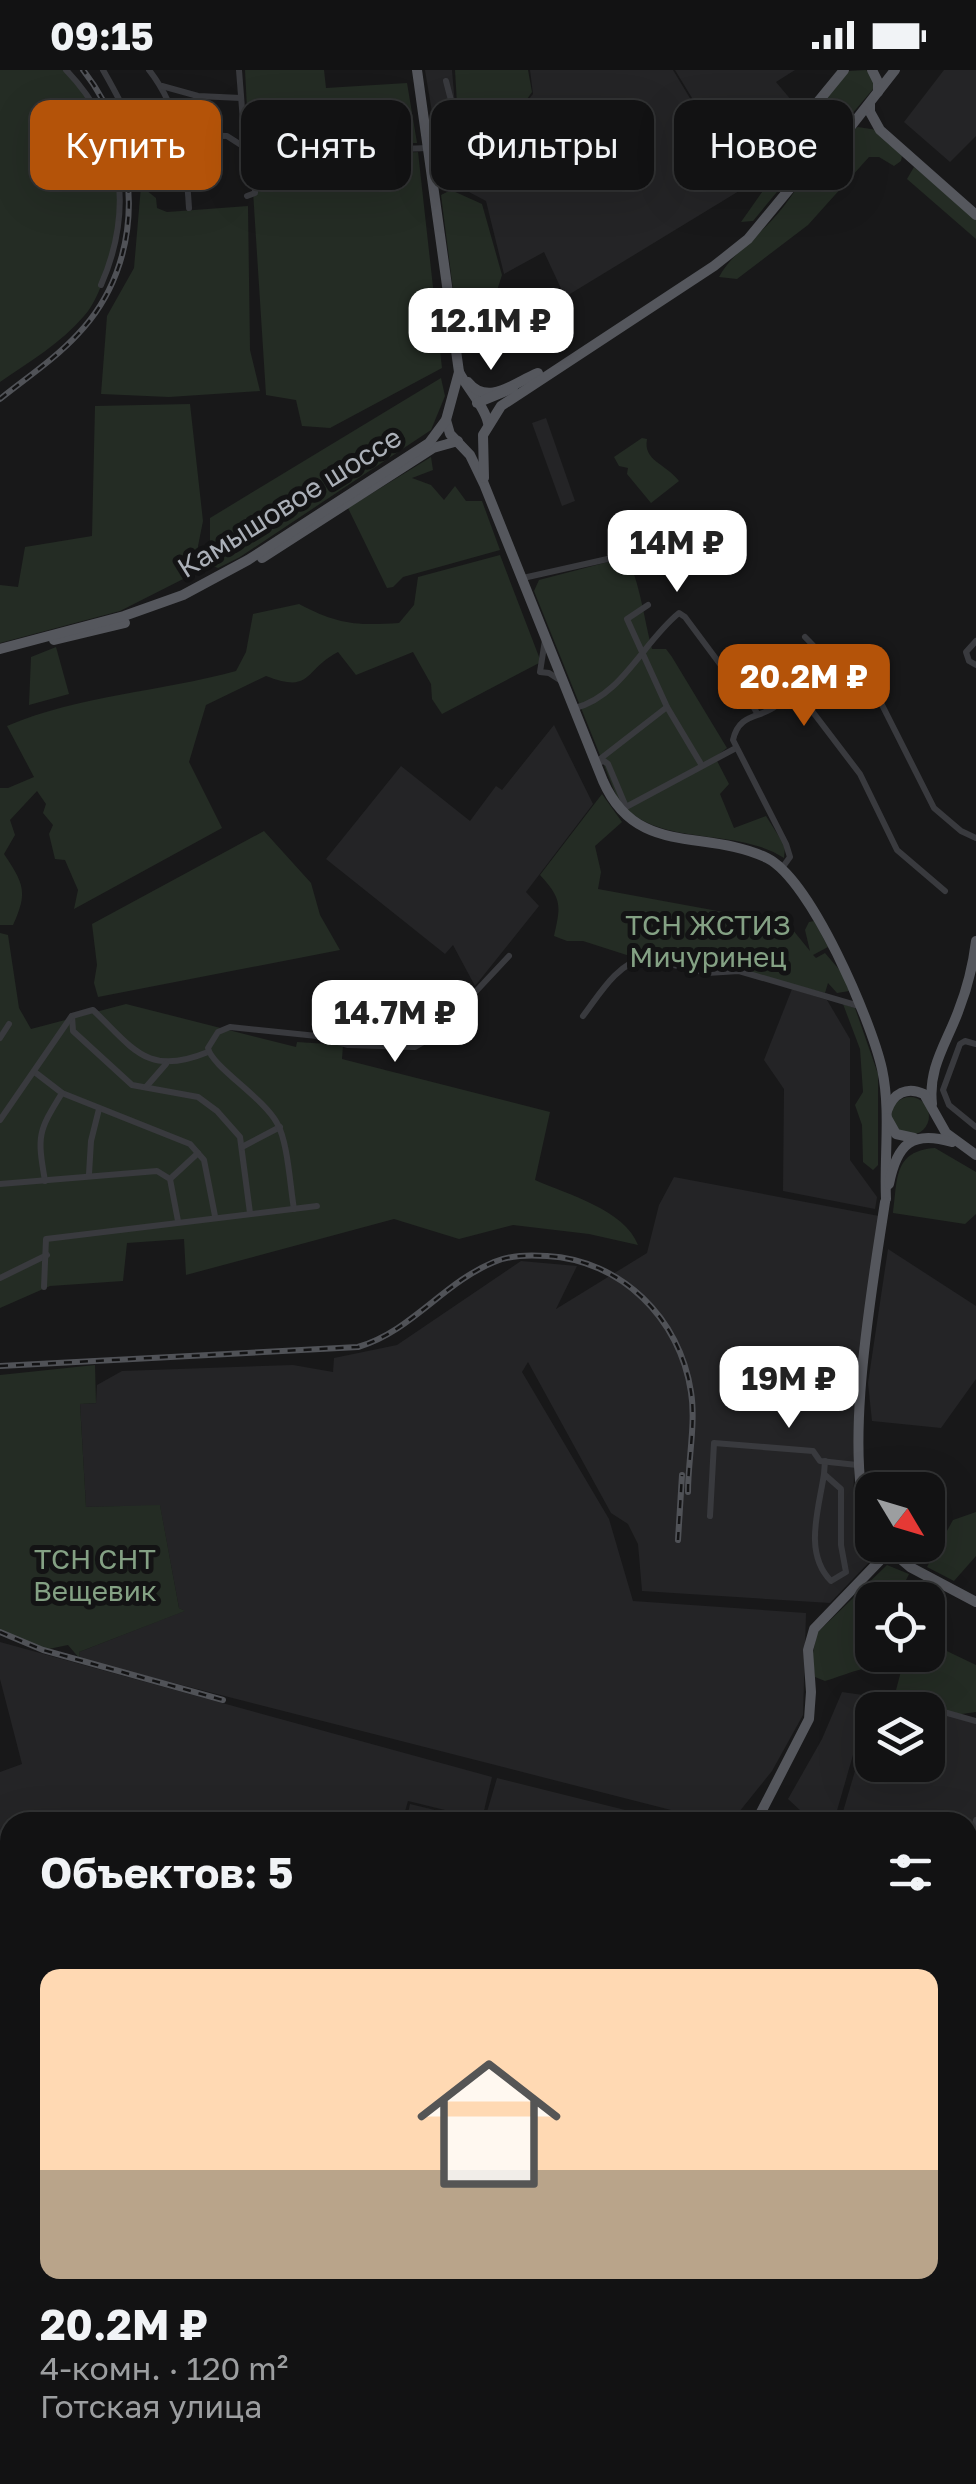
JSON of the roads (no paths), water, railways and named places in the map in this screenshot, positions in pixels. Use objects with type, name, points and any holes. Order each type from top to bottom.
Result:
[{"type":"main road","points":[[417,70],[458,367],[449,414],[450,434],[483,481],[613,802],[631,822],[660,833],[752,852],[782,868],[823,929],[860,1006],[882,1070],[887,1115],[885,1200],[864,1366],[858,1472]]},
{"type":"main road","points":[[819,100],[844,70]]},
{"type":"main road","points":[[872,70],[878,93]]},
{"type":"main road","points":[[853,122],[895,70]]},
{"type":"main road","points":[[870,104],[880,130]]},
{"type":"main road","points":[[853,128],[868,125],[880,130],[976,215]]},
{"type":"main road","points":[[483,481],[483,435],[500,406],[711,260],[744,234],[782,190]]},
{"type":"main road","points":[[449,414],[463,402],[504,394],[536,378],[733,252],[790,190]]},
{"type":"main road","points":[[455,344],[469,383],[485,394],[536,378]]},
{"type":"main road","points":[[458,367],[488,423]]},
{"type":"main road","points":[[400,461],[435,430],[458,367]]},
{"type":"main road","points":[[490,499],[487,444],[491,428],[536,378]]},
{"type":"main road","name":"Камышовое шоссе","points":[[0,651],[124,616],[182,595],[248,560],[428,443],[449,414]]},
{"type":"main road","points":[[458,441],[470,442],[483,435]]},
{"type":"main road","name":"Камышовое шоссе","points":[[0,651],[120,624],[172,607],[272,552],[433,448],[458,441]]},
{"type":"main road","points":[[418,457],[458,450],[483,481]]},
{"type":"main road","points":[[885,1200],[895,1159],[931,1128],[930,1086],[934,1067],[963,996],[976,941]]},
{"type":"main road","points":[[934,1067],[910,1090],[891,1100],[887,1115],[896,1134],[958,1144]]},
{"type":"main road","points":[[882,1070],[895,1084],[924,1094],[942,1128],[976,1155]]},
{"type":"main road","points":[[874,1570],[876,1562]]},
{"type":"main road","points":[[874,1570],[878,1562]]},
{"type":"main road","points":[[761,1812],[810,1719],[808,1650],[814,1629],[884,1562]]},
{"type":"main road","points":[[904,1562],[976,1602]]},
{"type":"street","points":[[66,70],[98,116],[120,173],[122,208],[118,239],[102,284]]},
{"type":"street","points":[[102,70],[120,100]]},
{"type":"street","points":[[149,70],[167,100]]},
{"type":"street","points":[[161,86],[198,96],[241,98],[239,70]]},
{"type":"street","points":[[446,81],[451,100]]},
{"type":"street","points":[[411,144],[429,143]]},
{"type":"street","points":[[187,190],[188,208]]},
{"type":"street","points":[[248,196],[255,190]]},
{"type":"street","points":[[522,578],[621,556]]},
{"type":"street","points":[[648,605],[627,619],[668,707],[701,764]]},
{"type":"street","points":[[574,708],[594,703],[679,613],[757,713]]},
{"type":"street","points":[[546,637],[540,672],[564,682]]},
{"type":"street","points":[[806,637],[840,674],[873,687],[934,808],[961,831],[976,838]]},
{"type":"street","points":[[974,640],[967,655],[976,665]]},
{"type":"street","points":[[782,868],[790,857],[786,844],[736,748],[734,733],[757,713],[777,706],[788,692],[795,694],[821,722],[860,774],[897,850],[945,891]]},
{"type":"street","points":[[596,762],[668,707]]},
{"type":"street","points":[[596,762],[604,760],[608,764],[626,807],[736,748]]},
{"type":"street","points":[[146,1087],[166,1063],[208,1050],[218,1032],[230,1027],[317,1036],[348,1044],[415,1048],[510,956]]},
{"type":"street","points":[[582,1016],[614,977],[645,958],[707,973],[740,971],[860,1006]]},
{"type":"street","points":[[2,1114],[36,1073],[72,1016],[93,1010],[140,1054],[166,1063]]},
{"type":"street","points":[[72,1016],[73,1032],[132,1084],[198,1096],[217,1111],[240,1137],[250,1213]]},
{"type":"street","points":[[0,1038],[9,1024]]},
{"type":"street","points":[[976,1044],[960,1044],[944,1090],[949,1105],[976,1127]]},
{"type":"street","points":[[208,1050],[211,1059],[261,1100],[280,1126],[294,1209]]},
{"type":"street","points":[[36,1073],[62,1092],[190,1144],[210,1178],[216,1216]]},
{"type":"street","points":[[46,1181],[39,1140],[43,1124],[62,1092]]},
{"type":"street","points":[[933,1107],[949,1105]]},
{"type":"street","points":[[89,1174],[91,1141],[99,1109]]},
{"type":"street","points":[[242,1147],[280,1126]]},
{"type":"street","points":[[170,1179],[198,1153]]},
{"type":"street","points":[[0,1184],[157,1171],[170,1179],[178,1221]]},
{"type":"street","points":[[44,1287],[46,1239],[318,1206]]},
{"type":"street","points":[[0,1278],[47,1255]]},
{"type":"street","points":[[710,1516],[714,1443],[814,1451],[820,1460],[857,1465]]},
{"type":"street","points":[[824,1474],[841,1489],[841,1545],[846,1572],[831,1581],[820,1570],[814,1548],[825,1461]]},
{"type":"street","points":[[945,1712],[976,1720]]},
{"type":"street","points":[[209,2484],[228,2484]]},
{"type":"street","points":[[453,2484],[470,2484]]},
{"type":"railway","points":[[0,399],[78,334],[100,305],[116,273],[126,239],[126,168],[103,100],[83,70]]},
{"type":"railway","points":[[0,1366],[358,1347],[395,1330],[459,1282],[494,1262],[526,1256],[574,1260],[622,1281],[643,1298],[674,1340],[691,1392],[688,1492]]},
{"type":"railway","points":[[678,1540],[682,1475]]},
{"type":"railway","points":[[0,1632],[43,1650],[223,1700]]},
{"type":"park label","name":"ТСН ЖСТИЗ Мичуринец","points":[[708,940]]},
{"type":"park label","name":"ТСН СНТ Вещевик","points":[[95,1574]]}]
